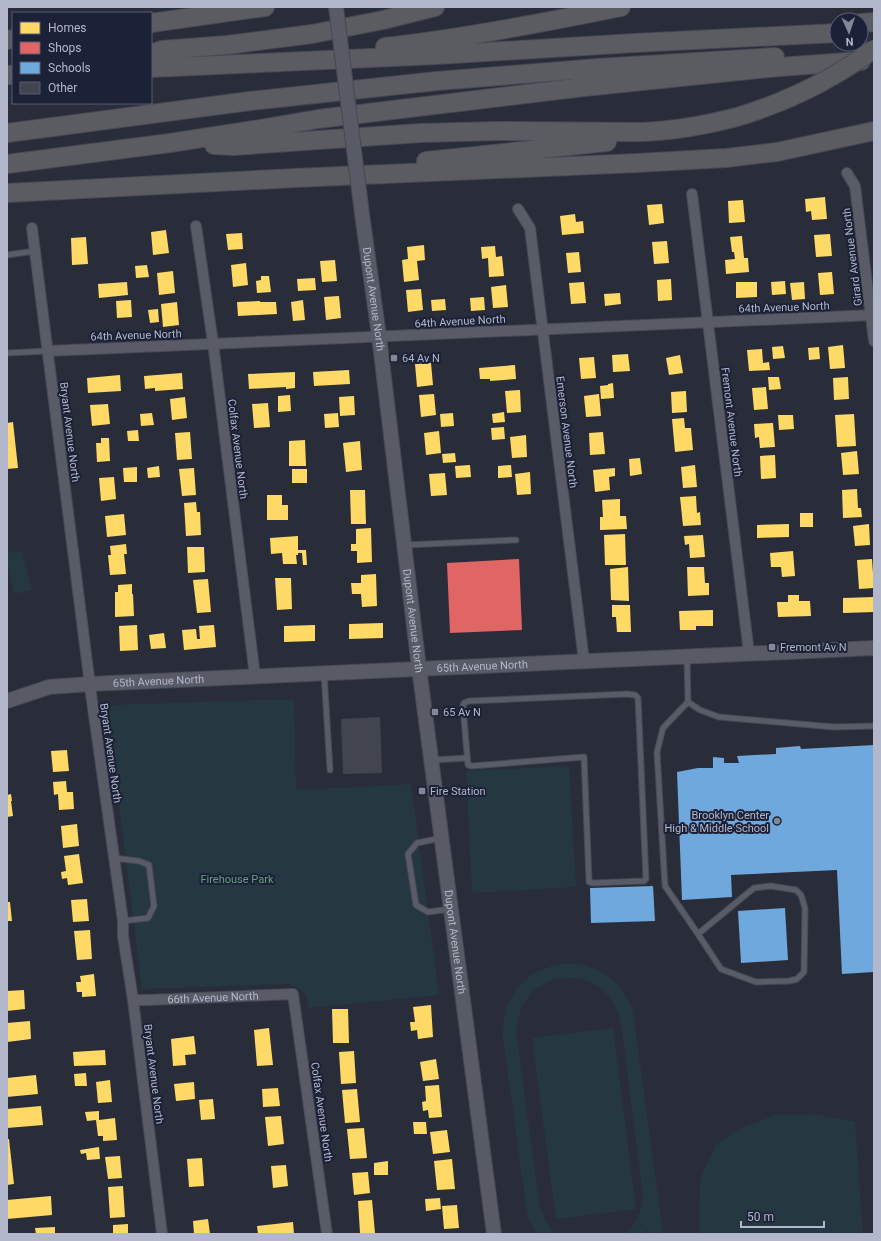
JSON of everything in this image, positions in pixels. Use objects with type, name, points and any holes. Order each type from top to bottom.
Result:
[{"type":"highway","points":[[177,20],[202,7]]},
{"type":"highway","points":[[152,23],[265,7]]},
{"type":"highway","points":[[152,54],[162,50],[227,45],[312,34],[383,20],[435,7]]},
{"type":"highway","points":[[241,64],[469,36],[621,7]]},
{"type":"highway","points":[[634,43],[829,27]]},
{"type":"highway","points":[[152,68],[437,55],[829,33]]},
{"type":"highway","points":[[170,143],[233,146],[420,133],[497,131],[664,131],[737,118],[773,105],[808,90],[840,72],[874,49]]},
{"type":"highway","points":[[7,134],[250,102],[437,81],[695,61],[874,54]]},
{"type":"highway","points":[[7,164],[170,143],[318,119],[663,79],[779,67],[874,60]]},
{"type":"highway","points":[[172,184],[485,156],[661,135],[707,124]]},
{"type":"highway","points":[[7,193],[726,158],[777,152],[874,131]]},
{"type":"street","name":"Dupont Avenue North","points":[[336,7],[379,336],[419,668],[494,1234]]},
{"type":"street","name":"Girard Avenue North","points":[[847,173],[855,186],[874,341]]},
{"type":"street","name":"Fremont Avenue North","points":[[692,194],[749,653]]},
{"type":"street","name":"Emerson Avenue North","points":[[518,209],[530,228],[584,661]]},
{"type":"street","name":"Colfax Avenue North","points":[[196,226],[213,343],[255,676]]},
{"type":"street","name":"Bryant Avenue North","points":[[32,228],[90,684],[114,858],[123,936],[133,1000],[162,1234]]},
{"type":"street","name":"64th Avenue North","points":[[47,351],[872,315]]},
{"type":"street","name":"65th Avenue North","points":[[90,684],[874,648]]},
{"type":"street","points":[[8,699],[49,687],[90,684]]},
{"type":"street","name":"Colfax Avenue North","points":[[293,994],[327,1234]]},
{"type":"street","name":"66th Avenue North","points":[[133,1000],[293,994]]},
{"type":"lane","points":[[7,255],[35,251]]},
{"type":"lane","points":[[7,353],[47,351]]},
{"type":"lane","points":[[404,546],[516,540]]},
{"type":"lane","points":[[687,656],[688,702],[663,728],[656,752],[665,886],[721,969],[756,982],[788,981],[797,979],[804,972],[805,908],[801,895],[796,890],[771,886],[754,888],[698,934]]},
{"type":"lane","points":[[324,673],[330,770]]},
{"type":"lane","points":[[635,695],[638,698],[645,880],[589,882],[584,757],[472,766],[468,764],[467,758],[463,707],[464,703],[469,701],[635,695]]},
{"type":"lane","points":[[688,702],[700,710],[719,717],[834,727],[874,726]]},
{"type":"lane","points":[[431,760],[467,758]]},
{"type":"lane","points":[[442,838],[417,842],[408,854],[416,905],[428,912],[451,909]]},
{"type":"lane","points":[[114,858],[139,861],[149,865],[154,906],[148,918],[122,921]]},
{"type":"green space","points":[[22,551],[32,590],[14,594],[7,564],[7,553]]},
{"type":"green space","name":"Firehouse Park","points":[[294,699],[296,790],[411,784],[439,995],[309,1008],[306,994],[290,984],[142,989],[107,705]]},
{"type":"green space","points":[[569,766],[576,887],[472,893],[466,771]]},
{"type":"green space","points":[[571,963],[592,968],[609,977],[623,991],[633,1011],[663,1234],[649,1234],[648,1229],[644,1234],[625,1234],[633,1226],[638,1217],[643,1196],[621,1023],[612,1001],[598,987],[580,979],[562,978],[544,984],[529,996],[520,1014],[517,1037],[539,1202],[545,1219],[556,1234],[537,1234],[527,1214],[503,1038],[504,1023],[512,996],[530,977],[555,965]]},
{"type":"green space","points":[[613,1028],[636,1209],[556,1219],[532,1038]]},
{"type":"green space","points":[[814,1114],[855,1122],[863,1234],[699,1234],[701,1177],[716,1145],[743,1127],[776,1115]]},
{"type":"building: Homes","points":[[825,197],[827,219],[812,220],[811,211],[806,212],[805,199]]},
{"type":"building: Homes","points":[[743,200],[745,222],[729,223],[728,201]]},
{"type":"building: Homes","points":[[662,204],[664,223],[649,225],[647,205]]},
{"type":"building: Homes","points":[[575,214],[576,222],[583,221],[584,233],[562,235],[560,216]]},
{"type":"building: Homes","points":[[166,230],[169,253],[153,255],[151,232]]},
{"type":"building: Homes","points":[[242,233],[243,249],[228,250],[226,234]]},
{"type":"building: Homes","points":[[830,234],[832,256],[816,257],[814,235]]},
{"type":"building: Homes","points":[[742,236],[744,258],[748,258],[749,272],[726,274],[725,260],[735,259],[734,252],[732,252],[730,237]]},
{"type":"building: Homes","points":[[86,237],[88,264],[72,265],[71,238]]},
{"type":"building: Homes","points":[[667,241],[669,263],[654,264],[652,242]]},
{"type":"building: Homes","points":[[424,245],[425,260],[417,261],[419,280],[404,282],[402,260],[408,259],[407,247]]},
{"type":"building: Homes","points":[[495,246],[496,257],[502,256],[504,276],[489,277],[488,258],[482,259],[481,247]]},
{"type":"building: Homes","points":[[579,252],[581,272],[568,273],[566,253]]},
{"type":"building: Homes","points":[[335,260],[337,281],[322,282],[320,261]]},
{"type":"building: Homes","points":[[246,263],[248,285],[233,287],[231,265]]},
{"type":"building: Homes","points":[[147,265],[149,277],[136,278],[135,266]]},
{"type":"building: Homes","points":[[173,271],[175,293],[159,295],[157,273]]},
{"type":"building: Homes","points":[[832,272],[834,294],[820,295],[818,273]]},
{"type":"building: Homes","points":[[261,276],[269,276],[271,292],[257,293],[256,281],[261,280]]},
{"type":"building: Homes","points":[[315,278],[316,290],[298,291],[297,279]]},
{"type":"building: Homes","points":[[671,279],[672,300],[658,301],[657,280]]},
{"type":"building: Homes","points":[[785,281],[786,294],[772,295],[771,282]]},
{"type":"building: Homes","points":[[127,282],[128,295],[99,298],[98,284]]},
{"type":"building: Homes","points":[[584,282],[586,303],[571,304],[569,283]]},
{"type":"building: Homes","points":[[736,282],[757,282],[757,297],[736,298]]},
{"type":"building: Homes","points":[[804,282],[805,299],[792,300],[790,283]]},
{"type":"building: Homes","points":[[506,285],[508,307],[493,308],[491,287]]},
{"type":"building: Homes","points":[[421,289],[423,310],[408,312],[406,290]]},
{"type":"building: Homes","points":[[620,293],[621,304],[605,306],[604,294]]},
{"type":"building: Homes","points":[[339,296],[341,318],[326,320],[324,297]]},
{"type":"building: Homes","points":[[484,297],[485,310],[471,311],[470,298]]},
{"type":"building: Homes","points":[[445,299],[446,310],[432,311],[431,300]]},
{"type":"building: Homes","points":[[131,300],[132,317],[117,318],[116,301]]},
{"type":"building: Homes","points":[[303,300],[305,320],[293,321],[291,302]]},
{"type":"building: Homes","points":[[177,302],[179,325],[163,327],[161,304]]},
{"type":"building: Homes","points":[[237,302],[276,302],[277,314],[238,316]]},
{"type":"building: Homes","points":[[158,309],[159,322],[150,323],[148,310]]},
{"type":"building: Homes","points":[[843,345],[845,368],[830,369],[828,347]]},
{"type":"building: Homes","points":[[783,346],[785,358],[773,359],[772,347]]},
{"type":"building: Homes","points":[[819,347],[820,359],[809,360],[808,348]]},
{"type":"building: Homes","points":[[762,349],[763,363],[769,362],[770,370],[749,371],[747,350]]},
{"type":"building: Homes","points":[[628,354],[630,371],[613,372],[612,355]]},
{"type":"building: Homes","points":[[680,355],[683,373],[669,375],[666,358]]},
{"type":"building: Homes","points":[[594,357],[596,378],[581,379],[579,358]]},
{"type":"building: Homes","points":[[431,363],[433,385],[417,387],[415,364]]},
{"type":"building: Homes","points":[[515,365],[516,379],[490,381],[490,379],[480,379],[479,368]]},
{"type":"building: Homes","points":[[349,370],[350,384],[314,386],[313,372]]},
{"type":"building: Homes","points":[[295,372],[295,388],[249,389],[248,374]]},
{"type":"building: Homes","points":[[182,373],[183,389],[155,391],[155,388],[145,389],[144,376]]},
{"type":"building: Homes","points":[[120,375],[121,391],[88,393],[87,378]]},
{"type":"building: Homes","points":[[768,377],[779,377],[781,389],[769,390]]},
{"type":"building: Homes","points":[[848,377],[849,399],[834,400],[833,378]]},
{"type":"building: Homes","points":[[613,383],[614,398],[601,399],[600,386]]},
{"type":"building: Homes","points":[[766,387],[768,409],[754,410],[752,388]]},
{"type":"building: Homes","points":[[520,390],[521,412],[507,413],[505,391]]},
{"type":"building: Homes","points":[[686,391],[687,412],[672,413],[671,392]]},
{"type":"building: Homes","points":[[434,394],[436,415],[421,417],[419,395]]},
{"type":"building: Homes","points":[[599,394],[601,416],[586,417],[584,396]]},
{"type":"building: Homes","points":[[290,395],[291,411],[278,412],[278,396]]},
{"type":"building: Homes","points":[[354,396],[355,415],[340,416],[339,397]]},
{"type":"building: Homes","points":[[185,397],[187,418],[172,420],[170,399]]},
{"type":"building: Homes","points":[[268,403],[270,427],[254,428],[252,404]]},
{"type":"building: Homes","points":[[108,404],[110,424],[92,426],[90,405]]},
{"type":"building: Homes","points":[[504,412],[505,422],[493,423],[492,414]]},
{"type":"building: Homes","points":[[152,413],[154,425],[141,426],[140,414]]},
{"type":"building: Homes","points":[[338,413],[339,427],[325,428],[324,414]]},
{"type":"building: Homes","points":[[453,413],[454,426],[441,427],[440,414]]},
{"type":"building: Homes","points":[[854,414],[856,446],[837,447],[835,415]]},
{"type":"building: Homes","points":[[778,415],[793,415],[794,429],[779,430]]},
{"type":"building: Homes","points":[[684,418],[685,428],[691,428],[693,450],[675,452],[672,419]]},
{"type":"building: Homes","points":[[13,422],[18,468],[7,469],[7,423]]},
{"type":"building: Homes","points":[[773,423],[775,447],[760,448],[759,437],[755,438],[754,424]]},
{"type":"building: Homes","points":[[504,427],[505,439],[492,440],[491,428]]},
{"type":"building: Homes","points":[[138,430],[139,441],[128,441],[127,431]]},
{"type":"building: Homes","points":[[439,431],[441,453],[426,455],[424,433]]},
{"type":"building: Homes","points":[[190,432],[192,459],[177,460],[175,433]]},
{"type":"building: Homes","points":[[603,432],[605,454],[590,455],[589,433]]},
{"type":"building: Homes","points":[[526,435],[527,457],[512,458],[510,437]]},
{"type":"building: Homes","points":[[101,438],[109,438],[110,461],[97,462],[96,443],[101,443]]},
{"type":"building: Homes","points":[[305,440],[306,466],[289,466],[289,441]]},
{"type":"building: Homes","points":[[360,441],[362,470],[346,472],[343,443]]},
{"type":"building: Homes","points":[[857,451],[859,474],[843,475],[841,453]]},
{"type":"building: Homes","points":[[455,453],[456,462],[443,463],[442,454]]},
{"type":"building: Homes","points":[[775,455],[776,478],[761,479],[760,456]]},
{"type":"building: Homes","points":[[640,458],[642,474],[630,476],[629,459]]},
{"type":"building: Homes","points":[[470,465],[471,477],[456,478],[455,466]]},
{"type":"building: Homes","points":[[511,465],[512,477],[498,478],[498,466]]},
{"type":"building: Homes","points":[[695,465],[697,487],[683,488],[681,467]]},
{"type":"building: Homes","points":[[159,466],[160,477],[148,478],[147,468]]},
{"type":"building: Homes","points":[[137,467],[137,482],[124,482],[123,468]]},
{"type":"building: Homes","points":[[194,468],[196,495],[182,496],[179,469]]},
{"type":"building: Homes","points":[[615,468],[615,476],[609,477],[610,490],[595,492],[593,470]]},
{"type":"building: Homes","points":[[292,469],[307,469],[307,483],[292,483]]},
{"type":"building: Homes","points":[[530,472],[531,494],[517,495],[515,474]]},
{"type":"building: Homes","points":[[445,473],[447,495],[431,496],[429,474]]},
{"type":"building: Homes","points":[[114,477],[116,499],[101,501],[99,478]]},
{"type":"building: Homes","points":[[857,489],[858,508],[861,508],[862,517],[843,518],[842,490]]},
{"type":"building: Homes","points":[[350,490],[365,490],[366,524],[351,524]]},
{"type":"building: Homes","points":[[267,495],[282,495],[282,505],[288,505],[288,520],[267,520]]},
{"type":"building: Homes","points":[[696,496],[697,513],[700,512],[701,525],[683,526],[680,497]]},
{"type":"building: Homes","points":[[620,499],[620,516],[626,516],[627,529],[600,530],[600,517],[603,517],[602,500]]},
{"type":"building: Homes","points":[[196,502],[197,512],[200,512],[201,535],[186,536],[184,503]]},
{"type":"building: Homes","points":[[800,513],[813,513],[813,527],[800,527]]},
{"type":"building: Homes","points":[[124,514],[126,535],[107,537],[105,516]]},
{"type":"building: Homes","points":[[789,524],[789,537],[757,538],[757,525]]},
{"type":"building: Homes","points":[[869,524],[870,545],[855,546],[853,526]]},
{"type":"building: Homes","points":[[371,528],[372,562],[357,563],[357,551],[351,551],[351,544],[356,544],[356,529]]},
{"type":"building: Homes","points":[[625,534],[626,565],[605,565],[604,535]]},
{"type":"building: Homes","points":[[703,535],[705,557],[690,558],[689,544],[685,545],[684,536]]},
{"type":"building: Homes","points":[[298,536],[298,550],[306,550],[307,565],[303,565],[302,553],[298,553],[298,555],[296,555],[297,564],[283,564],[282,553],[271,554],[270,538]]},
{"type":"building: Homes","points":[[126,544],[127,554],[124,554],[126,574],[110,575],[108,555],[111,555],[110,546]]},
{"type":"building: Homes","points":[[187,547],[204,547],[205,572],[188,573]]},
{"type":"building: Homes","points":[[793,551],[795,576],[782,577],[781,567],[771,567],[770,553]]},
{"type":"building: Homes","points":[[872,559],[874,588],[859,589],[857,560]]},
{"type":"building: Homes","points":[[628,567],[629,601],[611,600],[610,569]]},
{"type":"building: Homes","points":[[687,567],[704,567],[705,583],[709,583],[709,595],[688,596]]},
{"type":"building: Homes","points":[[376,574],[377,606],[362,607],[361,594],[352,594],[351,583],[361,583],[361,575]]},
{"type":"building: Homes","points":[[275,578],[291,578],[292,609],[277,610]]},
{"type":"building: Homes","points":[[208,579],[211,612],[197,613],[193,580]]},
{"type":"building: Homes","points":[[132,584],[134,616],[115,617],[115,592],[118,592],[118,585]]},
{"type":"building: Homes","points":[[788,595],[799,595],[799,601],[810,601],[811,616],[778,617],[777,602],[788,602]]},
{"type":"building: Homes","points":[[874,597],[874,612],[843,613],[843,598]]},
{"type":"building: Homes","points":[[612,605],[630,605],[631,632],[617,632],[616,617],[612,617]]},
{"type":"building: Homes","points":[[713,610],[713,626],[696,626],[696,630],[680,630],[679,611]]},
{"type":"building: Homes","points":[[383,623],[383,638],[349,639],[349,624]]},
{"type":"building: Homes","points":[[137,625],[138,650],[120,651],[119,626]]},
{"type":"building: Homes","points":[[214,625],[216,647],[184,650],[182,630],[196,629],[197,639],[200,639],[199,626]]},
{"type":"building: Homes","points":[[315,625],[315,641],[284,642],[284,626]]},
{"type":"building: Homes","points":[[164,633],[166,648],[151,649],[149,635]]},
{"type":"building: Homes","points":[[67,750],[69,771],[53,772],[51,751]]},
{"type":"building: Homes","points":[[66,781],[67,792],[73,792],[74,809],[59,810],[58,794],[54,795],[53,782]]},
{"type":"building: Homes","points":[[11,794],[13,816],[7,817],[7,795]]},
{"type":"building: Homes","points":[[77,824],[79,846],[63,848],[61,826]]},
{"type":"building: Homes","points":[[79,854],[83,883],[68,885],[67,878],[62,879],[61,872],[66,871],[64,856]]},
{"type":"building: Homes","points":[[87,899],[89,921],[73,922],[71,900]]},
{"type":"building: Homes","points":[[7,902],[10,902],[12,921],[7,921]]},
{"type":"building: Homes","points":[[90,930],[92,959],[77,960],[74,931]]},
{"type":"building: Homes","points":[[94,974],[96,996],[82,997],[82,992],[77,992],[76,982],[81,982],[80,976]]},
{"type":"building: Homes","points":[[24,990],[25,1009],[7,1011],[7,991]]},
{"type":"building: Homes","points":[[431,1005],[433,1037],[418,1039],[417,1030],[411,1031],[410,1022],[415,1022],[413,1007]]},
{"type":"building: Homes","points":[[332,1009],[348,1009],[349,1043],[333,1043]]},
{"type":"building: Homes","points":[[30,1021],[31,1039],[7,1042],[7,1023]]},
{"type":"building: Homes","points":[[269,1028],[273,1065],[257,1066],[254,1030]]},
{"type":"building: Homes","points":[[194,1036],[196,1054],[185,1055],[186,1065],[173,1066],[171,1039]]},
{"type":"building: Homes","points":[[105,1050],[106,1065],[74,1066],[73,1052]]},
{"type":"building: Homes","points":[[354,1051],[356,1083],[341,1084],[339,1052]]},
{"type":"building: Homes","points":[[436,1059],[439,1079],[423,1081],[420,1062]]},
{"type":"building: Homes","points":[[86,1073],[87,1086],[75,1086],[74,1074]]},
{"type":"building: Homes","points":[[36,1075],[38,1094],[7,1097],[7,1078]]},
{"type":"building: Homes","points":[[110,1080],[112,1102],[98,1103],[96,1082]]},
{"type":"building: Homes","points":[[194,1082],[195,1099],[176,1101],[174,1084]]},
{"type":"building: Homes","points":[[439,1085],[442,1117],[429,1118],[428,1110],[423,1111],[422,1102],[426,1101],[425,1086]]},
{"type":"building: Homes","points":[[278,1088],[280,1106],[263,1107],[262,1089]]},
{"type":"building: Homes","points":[[357,1089],[360,1122],[345,1123],[342,1090]]},
{"type":"building: Homes","points":[[213,1099],[215,1119],[201,1120],[199,1100]]},
{"type":"building: Homes","points":[[41,1106],[43,1125],[7,1128],[7,1109]]},
{"type":"building: Homes","points":[[99,1111],[99,1120],[115,1118],[117,1140],[103,1141],[103,1136],[98,1136],[96,1120],[87,1121],[85,1112]]},
{"type":"building: Homes","points":[[281,1116],[284,1144],[268,1146],[265,1117]]},
{"type":"building: Homes","points":[[413,1122],[426,1122],[427,1134],[414,1134]]},
{"type":"building: Homes","points":[[364,1128],[367,1158],[350,1159],[347,1129]]},
{"type":"building: Homes","points":[[447,1130],[450,1152],[433,1154],[430,1132]]},
{"type":"building: Homes","points":[[7,1139],[9,1139],[14,1184],[7,1185]]},
{"type":"building: Homes","points":[[99,1147],[100,1159],[87,1160],[86,1153],[81,1154],[80,1150]]},
{"type":"building: Homes","points":[[120,1156],[122,1178],[108,1179],[105,1157]]},
{"type":"building: Homes","points":[[202,1158],[204,1186],[189,1187],[187,1159]]},
{"type":"building: Homes","points":[[452,1159],[455,1189],[437,1190],[434,1161]]},
{"type":"building: Homes","points":[[388,1161],[388,1175],[374,1175],[374,1163]]},
{"type":"building: Homes","points":[[286,1165],[288,1186],[273,1188],[271,1166]]},
{"type":"building: Homes","points":[[368,1172],[370,1193],[354,1195],[352,1173]]},
{"type":"building: Homes","points":[[123,1186],[125,1217],[110,1218],[108,1187]]},
{"type":"building: Homes","points":[[51,1196],[52,1215],[7,1219],[7,1200]]},
{"type":"building: Homes","points":[[440,1198],[441,1209],[426,1211],[425,1199]]},
{"type":"building: Homes","points":[[372,1200],[375,1233],[360,1233],[358,1201]]},
{"type":"building: Homes","points":[[457,1205],[459,1228],[444,1229],[442,1206]]},
{"type":"building: Homes","points":[[208,1219],[210,1234],[194,1234],[193,1221]]},
{"type":"building: Homes","points":[[293,1222],[294,1234],[258,1234],[257,1226]]},
{"type":"building: Homes","points":[[128,1224],[128,1234],[113,1234],[113,1225]]},
{"type":"building: Homes","points":[[55,1227],[55,1234],[36,1234],[35,1228]]},
{"type":"building: Shops","points":[[519,559],[522,630],[450,633],[447,563]]},
{"type":"building: Schools","name":"Brooklyn Center High & Middle School","points":[[874,745],[874,972],[842,974],[837,870],[731,875],[732,897],[682,900],[677,772],[698,768],[713,768],[713,757],[724,758],[724,763],[739,763],[737,756],[776,754],[776,748],[800,746],[801,749]]},
{"type":"building: Schools","points":[[653,886],[655,921],[591,923],[590,888]]},
{"type":"building: Schools","points":[[785,908],[788,960],[741,963],[738,911]]},
{"type":"building: Other","points":[[380,717],[382,773],[343,774],[341,719]]},
{"type":"place","name":"64 Av N","points":[[394,358]]},
{"type":"place","name":"Fremont Av N","points":[[772,647]]},
{"type":"place","name":"65 Av N","points":[[435,712]]},
{"type":"place","name":"Fire Station","points":[[422,791]]},
{"type":"place","name":"Brooklyn Center High & Middle School","points":[[777,821]]}]
